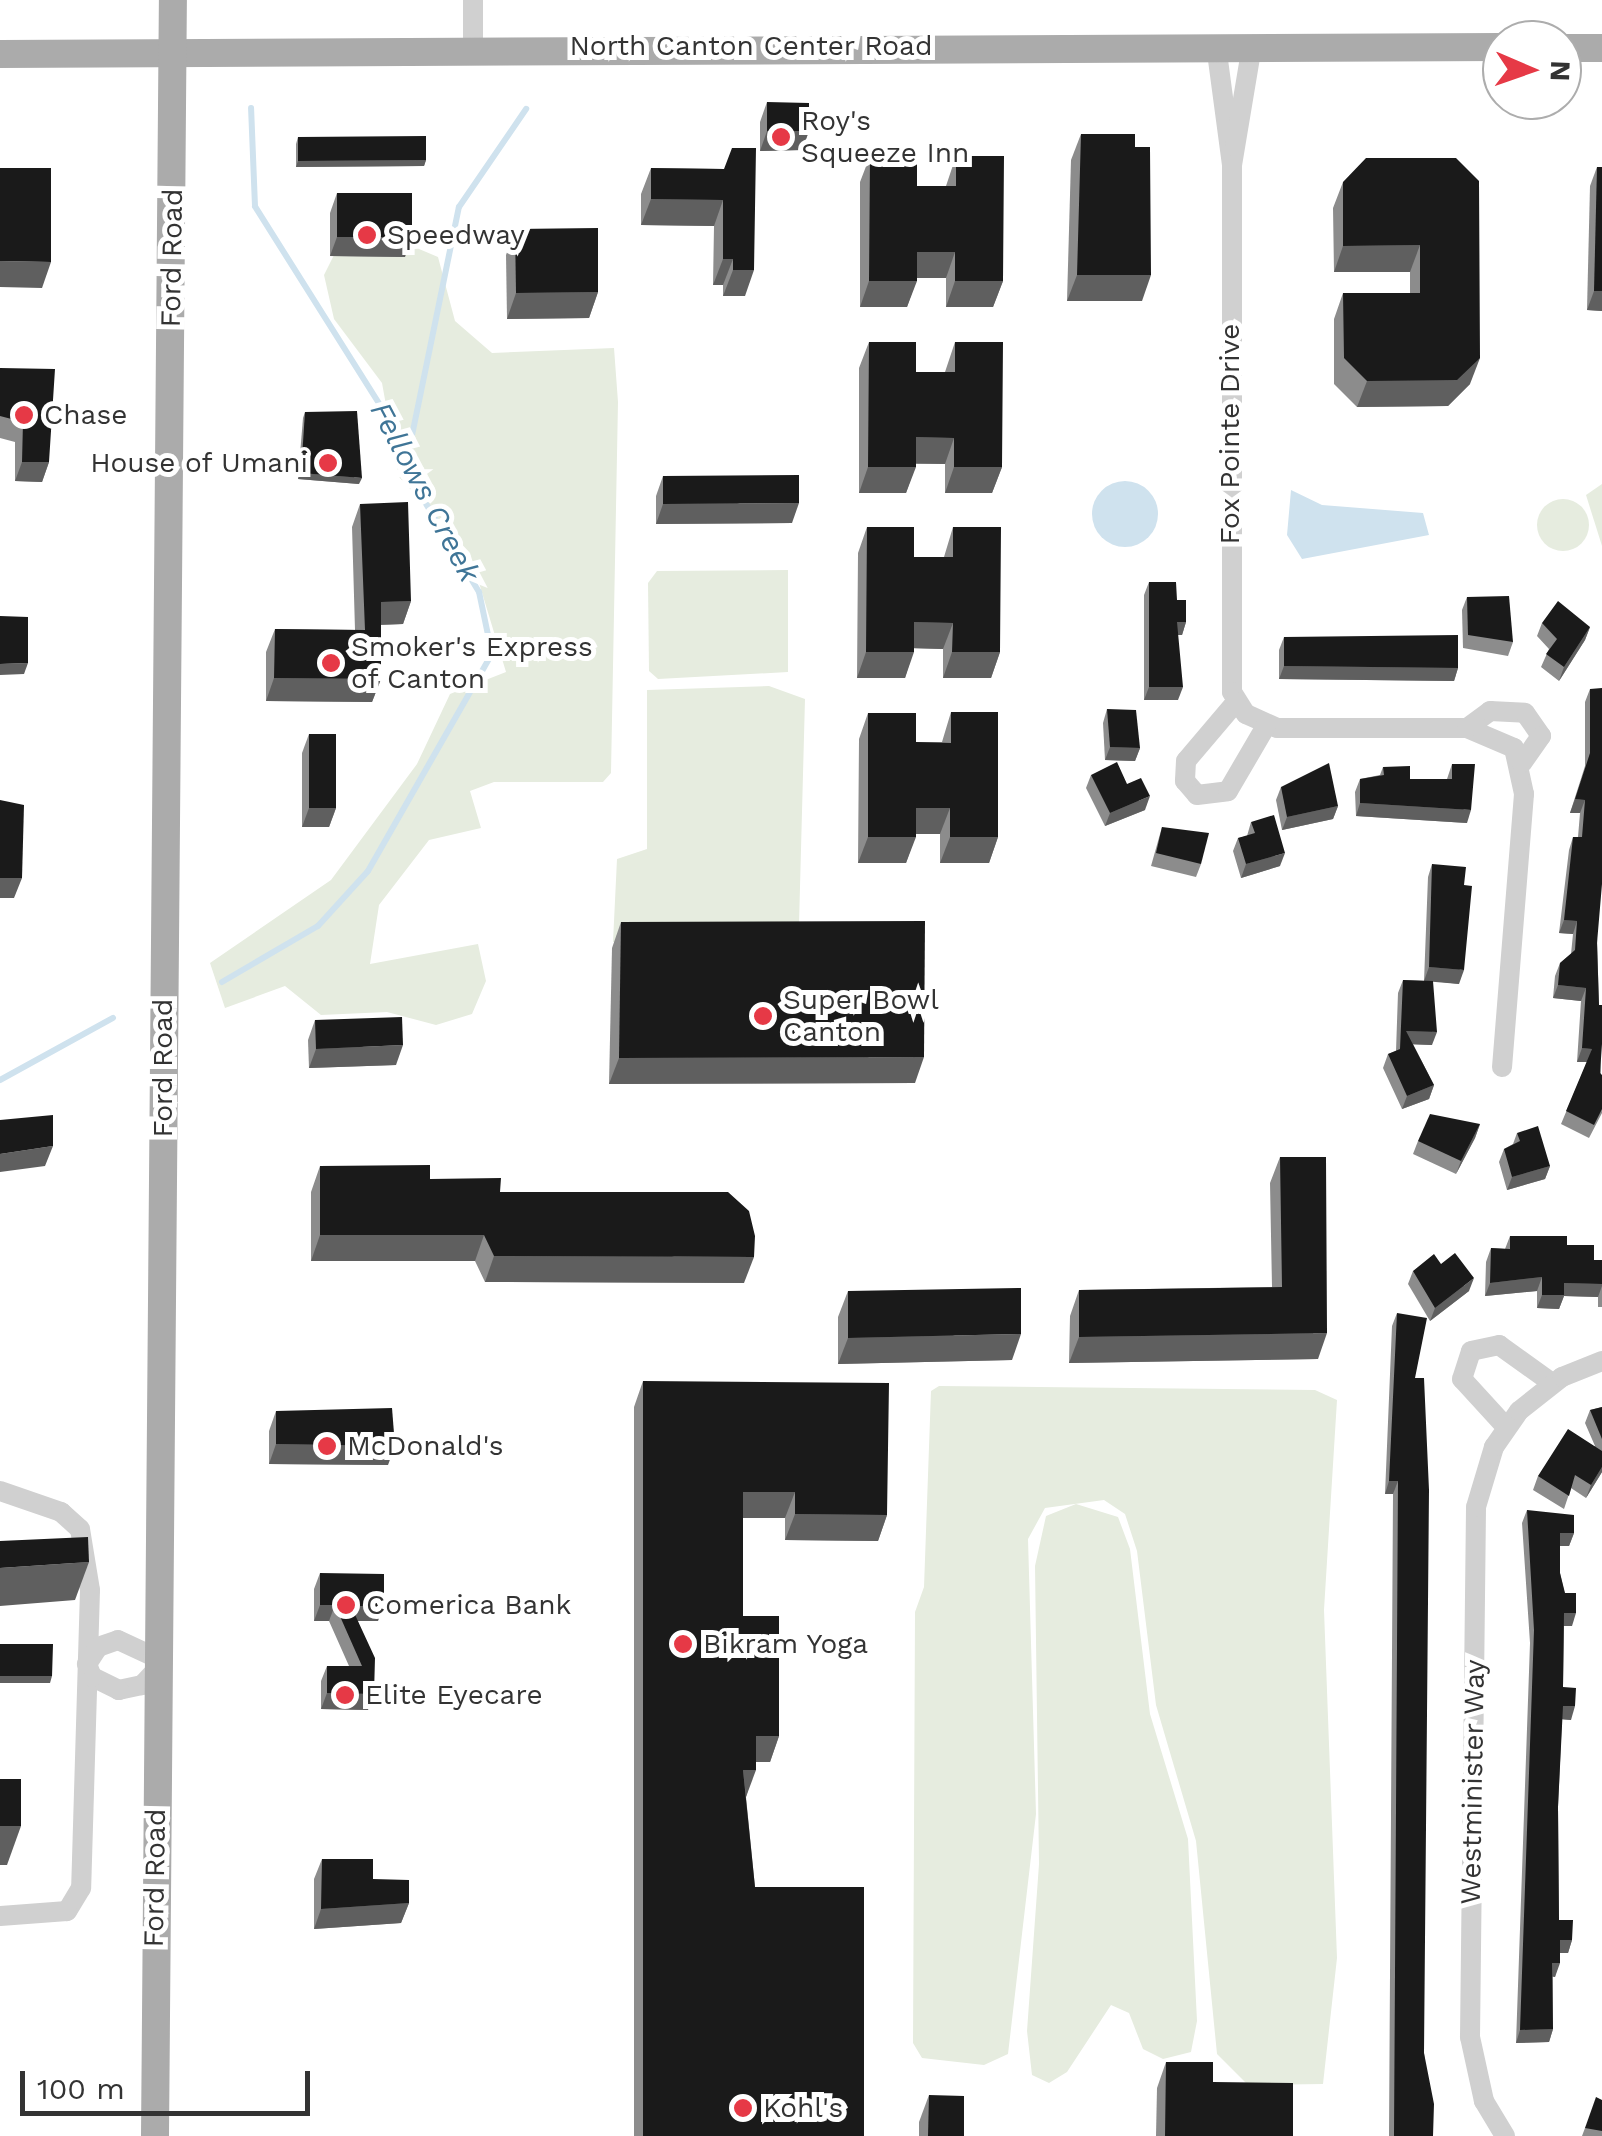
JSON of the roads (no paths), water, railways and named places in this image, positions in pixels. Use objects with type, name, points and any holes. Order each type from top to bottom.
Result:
[{"type":"main road","name":"Ford Road","points":[[155,2136],[175,54],[172,0]]},
{"type":"main road","name":"North Canton Center Road","points":[[0,54],[473,47],[1216,44],[1482,48]]},
{"type":"street","points":[[473,0],[473,47]]},
{"type":"street","points":[[1216,44],[1232,165]]},
{"type":"street","points":[[1232,165],[1252,45]]},
{"type":"street","name":"Fox Pointe Drive","points":[[1232,165],[1236,702]]},
{"type":"street","points":[[1266,726],[1228,791],[1198,795],[1185,782],[1186,761],[1236,702],[1266,726],[1468,728],[1503,739],[1522,763]]},
{"type":"street","points":[[1468,728],[1500,708],[1525,713],[1541,736],[1522,763],[1502,1067]]},
{"type":"street","points":[[1552,1383],[1498,1345],[1470,1351],[1462,1380],[1512,1419],[1552,1383],[1602,1361]]},
{"type":"street","name":"Westminister Way","points":[[1505,2136],[1484,2101],[1470,2037],[1476,1507],[1512,1419]]},
{"type":"street","points":[[0,1492],[60,1512],[84,1536],[87,1664],[78,1897],[56,1915],[0,1916]]},
{"type":"street","points":[[118,1640],[143,1646],[159,1667],[119,1690],[87,1664],[118,1640]]},
{"type":"water","points":[[1125,481],[1138,483],[1148,491],[1156,501],[1156,527],[1148,537],[1138,545],[1125,547],[1112,545],[1102,537],[1094,527],[1092,514],[1094,501],[1102,491],[1112,483]]},
{"type":"water","points":[[1291,490],[1322,505],[1423,513],[1429,535],[1302,559],[1287,535]]},
{"type":"waterway","name":"Fellows Creek","points":[[222,982],[318,926],[368,871],[492,654],[479,592],[420,494],[409,451],[255,206],[251,108]]},
{"type":"waterway","points":[[409,450],[459,207],[526,109]]},
{"type":"waterway","name":"Fellows Creek","points":[[0,1080],[113,1018]]},
{"type":"place","name":"Roy's Squeeze Inn","points":[[781,137]]},
{"type":"place","name":"Speedway","points":[[367,235]]},
{"type":"place","name":"Chase","points":[[24,415]]},
{"type":"place","name":"House of Umani","points":[[328,463]]},
{"type":"place","name":"Smoker's Express of Canton","points":[[331,663]]},
{"type":"place","name":"Super Bowl Canton","points":[[763,1016]]},
{"type":"place","name":"McDonald's","points":[[327,1446]]},
{"type":"place","name":"Comerica Bank","points":[[346,1605]]},
{"type":"place","name":"Bikram Yoga","points":[[683,1644]]},
{"type":"place","name":"Elite Eyecare","points":[[345,1695]]},
{"type":"place","name":"Kohl's","points":[[743,2108]]}]
